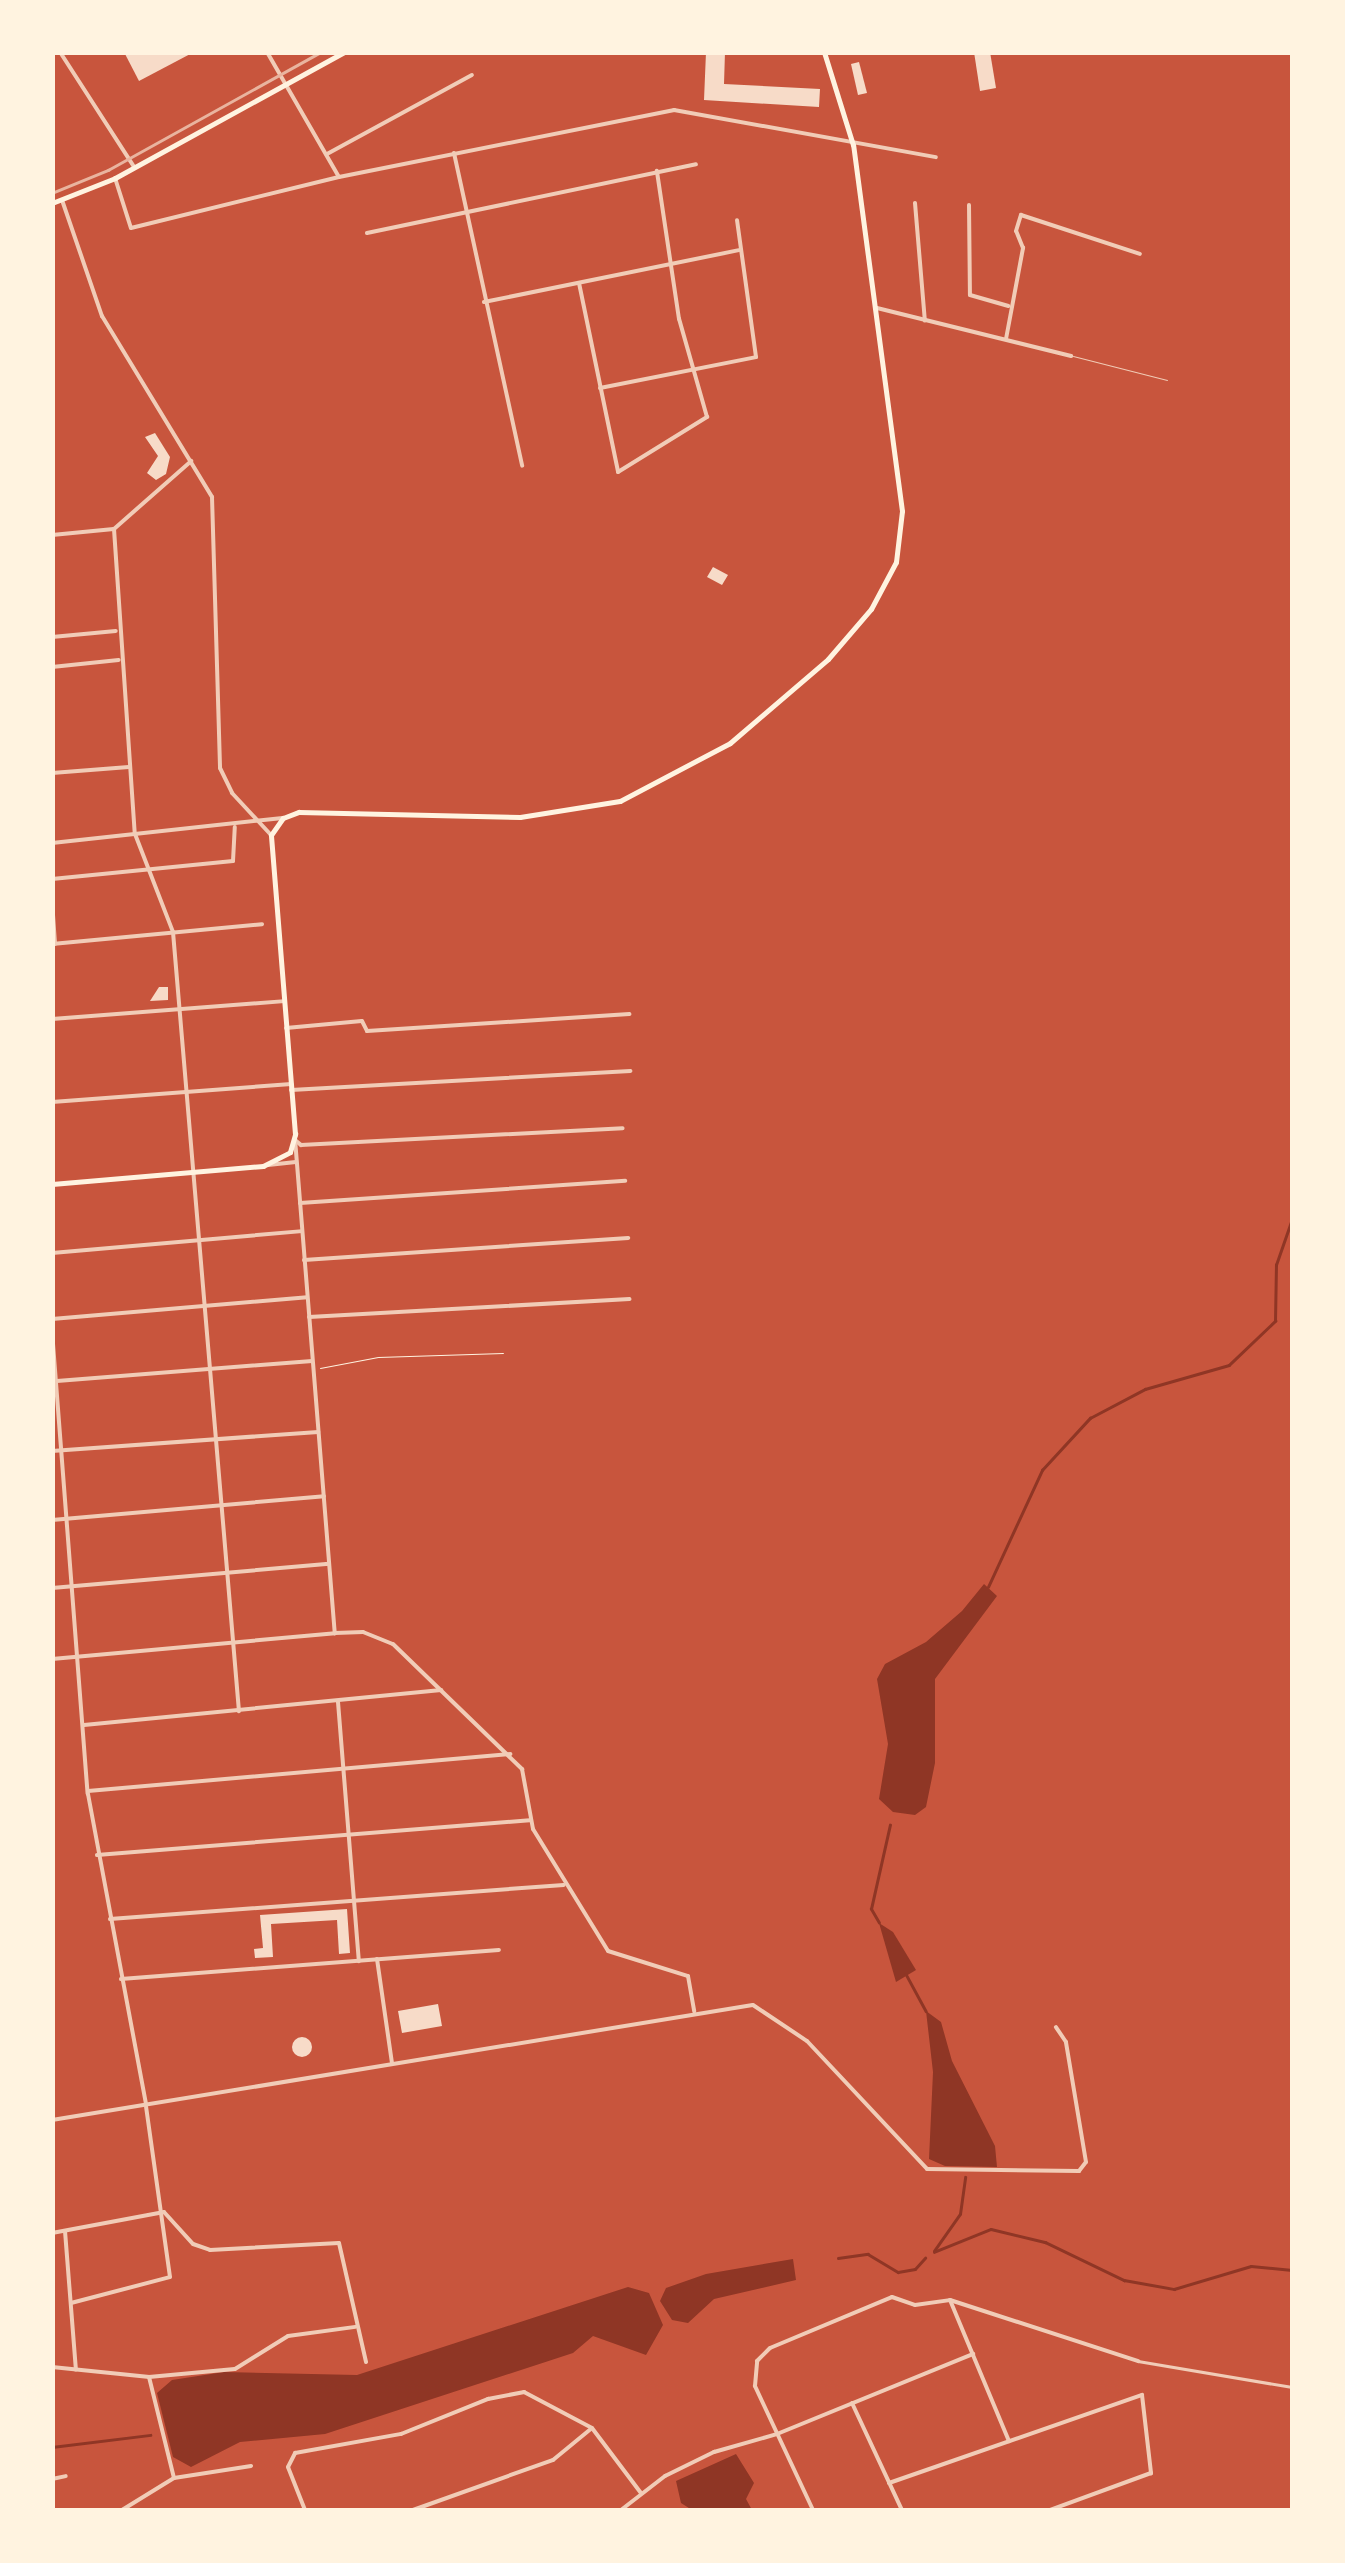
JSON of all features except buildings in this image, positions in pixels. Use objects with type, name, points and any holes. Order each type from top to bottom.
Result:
[{"type":"main road","points":[[52,203],[115,178],[344,52]]},
{"type":"main road","points":[[52,1184],[263,1166],[286,1156],[295,1137],[272,835],[284,818],[299,812],[520,817],[620,801],[689,770],[793,692],[852,634],[896,562],[902,511],[853,145],[824,52]]},
{"type":"street","points":[[60,52],[134,167]]},
{"type":"street","points":[[266,52],[339,176]]},
{"type":"street","points":[[327,154],[472,75]]},
{"type":"street","points":[[115,178],[131,228],[339,176],[674,110],[936,157]]},
{"type":"street","points":[[454,153],[522,466]]},
{"type":"street","points":[[367,234],[464,210],[696,164]]},
{"type":"street","points":[[579,283],[618,472],[704,421],[670,264],[657,170]]},
{"type":"street","points":[[62,200],[102,316],[213,502],[220,768],[272,835]]},
{"type":"street","points":[[915,203],[924,321]]},
{"type":"street","points":[[969,206],[970,295],[1008,306]]},
{"type":"street","points":[[1006,339],[1008,306],[1022,256],[1016,232],[1024,214],[1140,254]]},
{"type":"street","points":[[600,388],[756,357],[737,220]]},
{"type":"street","points":[[484,302],[740,250]]},
{"type":"street","points":[[874,307],[1071,356]]},
{"type":"street","points":[[52,534],[114,529],[191,461]]},
{"type":"street","points":[[114,529],[116,631],[135,834],[172,932],[239,1711]]},
{"type":"street","points":[[52,637],[116,631]]},
{"type":"street","points":[[52,667],[119,660]]},
{"type":"street","points":[[52,773],[129,767]]},
{"type":"street","points":[[52,843],[284,818]]},
{"type":"street","points":[[52,879],[233,861],[235,826]]},
{"type":"street","points":[[53,914],[54,944],[262,924]]},
{"type":"street","points":[[52,1019],[284,1001]]},
{"type":"street","points":[[286,1028],[362,1021],[367,1030],[629,1014]]},
{"type":"street","points":[[52,1102],[630,1071]]},
{"type":"street","points":[[295,1137],[301,1145],[623,1128]]},
{"type":"street","points":[[295,1137],[335,1633]]},
{"type":"street","points":[[263,1166],[296,1162]]},
{"type":"street","points":[[300,1203],[626,1180]]},
{"type":"street","points":[[52,1253],[302,1232]]},
{"type":"street","points":[[304,1260],[628,1238]]},
{"type":"street","points":[[52,1319],[308,1297]]},
{"type":"street","points":[[309,1317],[628,1299]]},
{"type":"street","points":[[52,1332],[88,1791],[164,2212],[168,2281],[71,2303]]},
{"type":"street","points":[[56,1381],[312,1364]]},
{"type":"street","points":[[52,1451],[318,1432]]},
{"type":"street","points":[[52,1520],[324,1496]]},
{"type":"street","points":[[52,1588],[330,1564]]},
{"type":"street","points":[[52,1659],[335,1633],[363,1632],[393,1644],[510,1754],[526,1776],[530,1820],[608,1951],[688,1976],[694,2011]]},
{"type":"street","points":[[84,1726],[442,1690]]},
{"type":"street","points":[[338,1702],[359,1961]]},
{"type":"street","points":[[88,1791],[510,1754]]},
{"type":"street","points":[[97,1856],[530,1820]]},
{"type":"street","points":[[110,1919],[567,1885]]},
{"type":"street","points":[[122,1979],[499,1950]]},
{"type":"street","points":[[377,1960],[392,2063]]},
{"type":"street","points":[[52,2120],[694,2011],[754,2005],[782,2020],[928,2169],[1084,2168],[1066,2042],[1056,2027]]},
{"type":"street","points":[[52,2233],[164,2212]]},
{"type":"street","points":[[164,2212],[193,2244],[210,2250],[333,2241],[342,2248],[355,2327],[366,2362]]},
{"type":"street","points":[[65,2231],[76,2370]]},
{"type":"street","points":[[813,2510],[753,2378],[763,2353],[888,2298],[915,2304],[950,2300],[1157,2368],[1292,2387]]},
{"type":"street","points":[[950,2300],[1009,2441]]},
{"type":"street","points":[[52,2367],[149,2378],[235,2368],[288,2336],[355,2327]]},
{"type":"street","points":[[621,2510],[641,2493],[717,2451],[777,2434],[973,2354]]},
{"type":"street","points":[[149,2378],[174,2478]]},
{"type":"street","points":[[306,2510],[289,2458],[309,2449],[401,2434],[510,2393],[536,2395],[592,2428],[641,2493]]},
{"type":"street","points":[[889,2483],[1142,2395],[1151,2473],[1050,2510]]},
{"type":"street","points":[[852,2403],[902,2510]]},
{"type":"street","points":[[413,2510],[553,2460],[592,2428]]},
{"type":"street","points":[[122,2510],[174,2478],[251,2466]]},
{"type":"street","points":[[52,2479],[66,2476]]},
{"type":"street","points":[[629,2504],[632,2510]]},
{"type":"lane","points":[[1071,356],[1167,380]]},
{"type":"path","points":[[312,1364],[330,1372],[378,1357],[502,1353]]},
{"type":"shaded area","points":[[984,1584],[997,1596],[935,1679],[935,1763],[926,1807],[915,1815],[893,1812],[879,1799],[888,1744],[877,1679],[885,1664],[926,1642],[962,1611]]},
{"type":"shaded area","points":[[879,1923],[893,1932],[916,1970],[896,1982]]},
{"type":"shaded area","points":[[926,2011],[941,2022],[952,2061],[995,2146],[997,2167],[945,2166],[929,2159],[933,2072]]},
{"type":"shaded area","points":[[793,2259],[796,2280],[714,2299],[688,2323],[672,2320],[660,2301],[666,2288],[706,2274]]},
{"type":"shaded area","points":[[628,2287],[649,2293],[663,2325],[646,2355],[593,2336],[573,2353],[325,2434],[240,2442],[191,2467],[173,2457],[157,2393],[172,2380],[224,2372],[357,2375]]},
{"type":"shaded area","points":[[736,2454],[754,2483],[746,2499],[752,2510],[692,2510],[681,2503],[676,2481]]},
{"type":"waterway","points":[[988,1587],[1042,1470],[1090,1418],[1145,1389],[1229,1365],[1275,1321],[1276,1265],[1292,1219]]},
{"type":"waterway","points":[[879,1923],[871,1909],[890,1825]]},
{"type":"waterway","points":[[906,1974],[926,2011]]},
{"type":"waterway","points":[[934,2251],[960,2214],[965,2177]]},
{"type":"waterway","points":[[934,2252],[991,2229],[1045,2242],[1124,2280],[1174,2289],[1251,2266],[1292,2270]]},
{"type":"waterway","points":[[838,2258],[868,2254],[898,2272],[915,2269],[925,2258]]},
{"type":"waterway","points":[[52,2447],[150,2435]]},
{"type":"tram line","points":[[52,193],[108,170],[321,52]]}]
